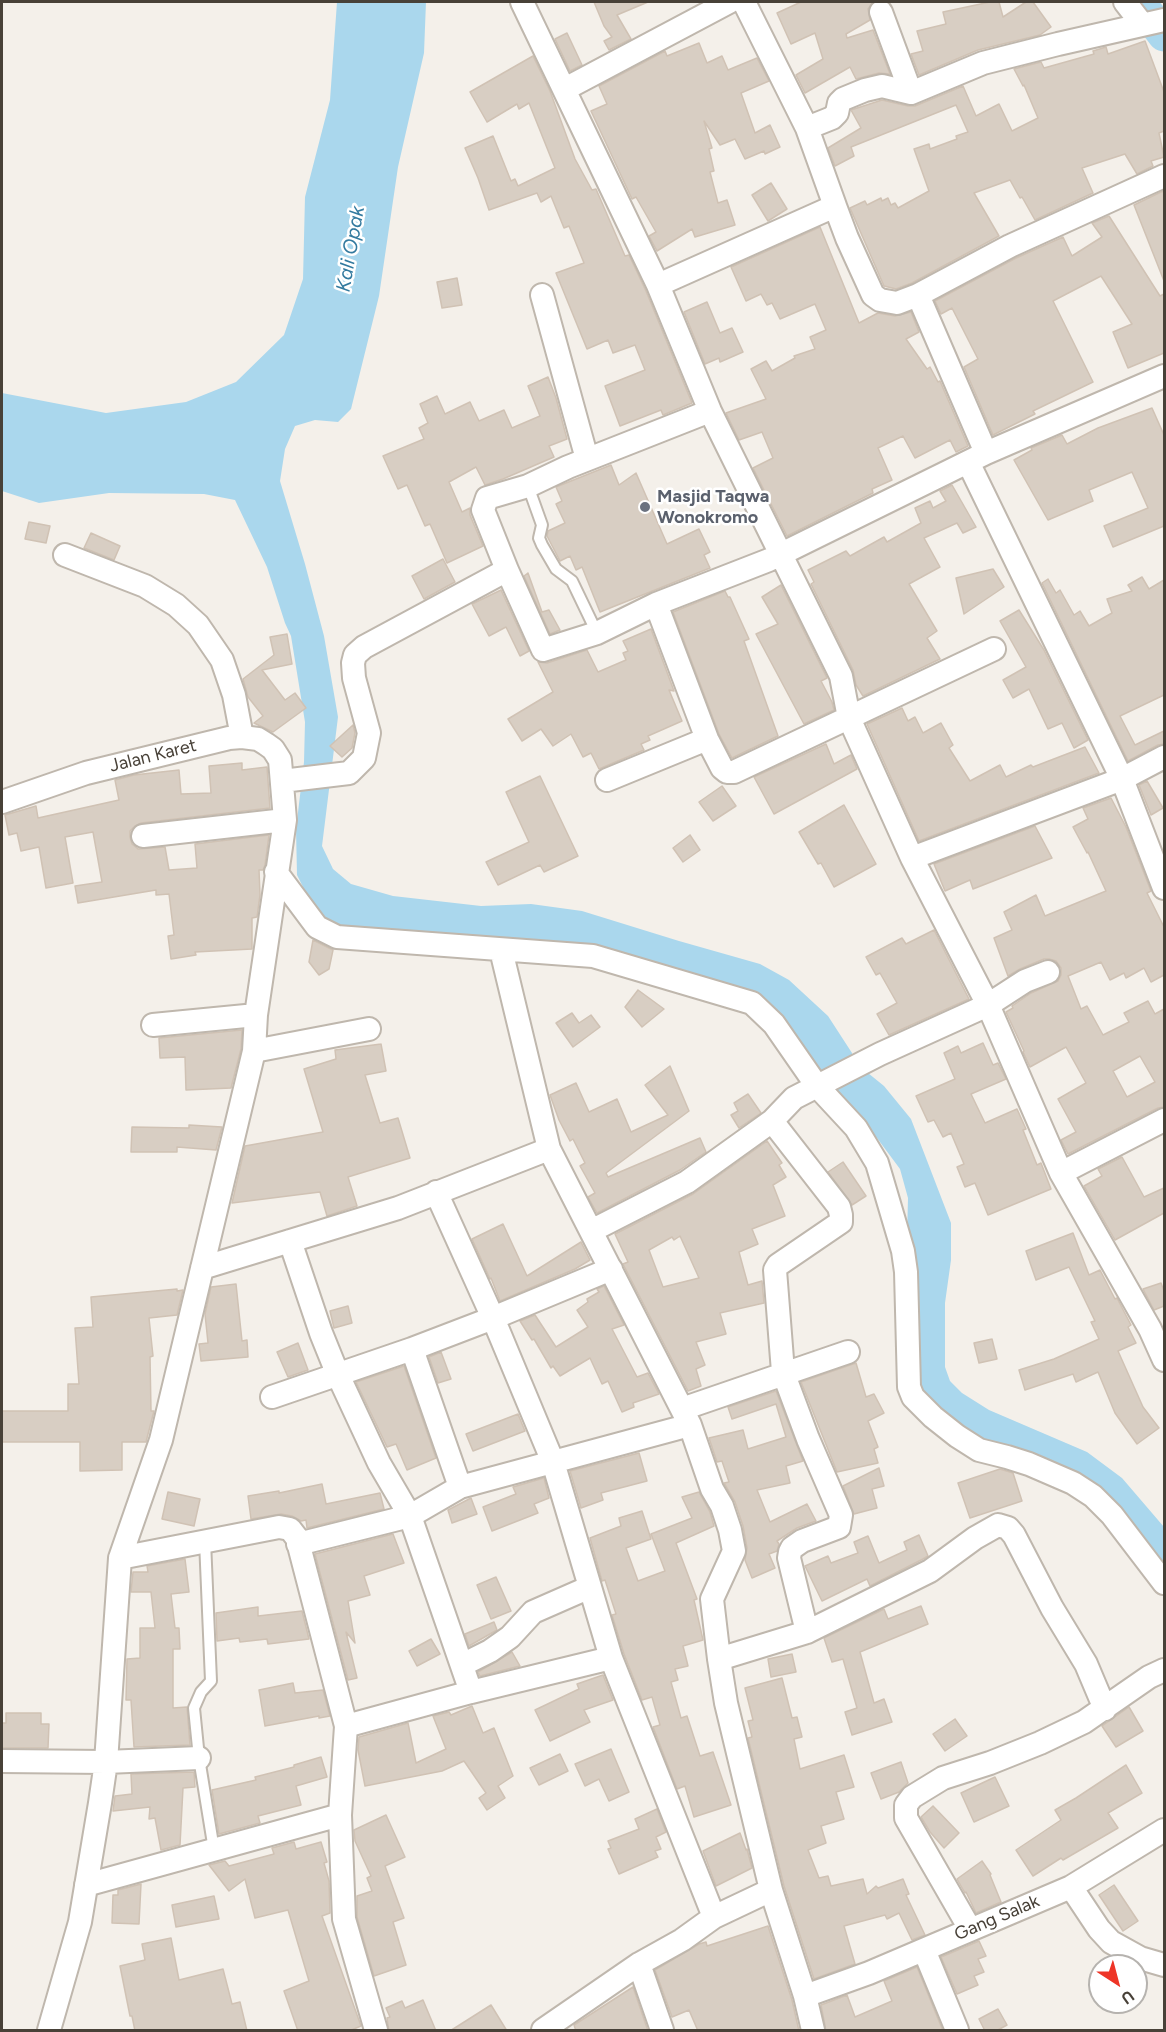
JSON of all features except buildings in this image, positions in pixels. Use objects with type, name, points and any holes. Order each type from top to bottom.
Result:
[{"type":"street","points":[[522,2],[658,285],[710,411],[841,676],[849,718],[912,858],[988,1005],[1061,1173],[1150,1329],[1164,1360]]},
{"type":"street","points":[[565,89],[729,2]]},
{"type":"street","points":[[744,2],[807,128],[847,238],[873,295],[880,300],[897,303],[918,295],[1010,246],[1164,176]]},
{"type":"street","points":[[1125,2],[1153,22]]},
{"type":"street","points":[[881,12],[911,93]]},
{"type":"street","points":[[807,128],[832,118],[837,113],[839,103],[843,99],[865,90],[882,86],[911,93],[983,63],[1153,22]]},
{"type":"street","points":[[658,285],[835,206]]},
{"type":"street","points":[[542,295],[587,459]]},
{"type":"street","points":[[918,295],[977,457],[1122,779],[1164,888]]},
{"type":"street","points":[[710,411],[587,459],[528,486],[487,498],[483,510],[543,650],[597,633],[657,604],[781,555],[977,457],[1164,376]]},
{"type":"street","points":[[65,555],[146,586],[176,604],[198,625],[222,660],[234,695],[242,737]]},
{"type":"street","points":[[49,2031],[80,1922],[106,1762],[120,1558],[161,1440],[254,1051],[256,1015],[276,872],[293,780],[349,773],[360,764],[369,733],[354,678],[355,655],[364,647],[507,570]]},
{"type":"street","points":[[657,604],[706,739],[722,768],[727,772],[734,772],[994,649]]},
{"type":"street","name":"Jalan Karet","points":[[2,802],[86,773],[242,737],[258,739],[273,749],[293,780]]},
{"type":"street","points":[[607,780],[706,739]]},
{"type":"street","points":[[912,858],[1122,779],[1164,758]]},
{"type":"street","points":[[143,836],[285,820]]},
{"type":"street","points":[[276,872],[317,927],[337,937],[593,956],[752,1003],[774,1024],[823,1084],[856,1128],[877,1163],[903,1251],[906,1272],[909,1387],[913,1397],[933,1417],[979,1450],[1029,1464],[1093,1496],[1112,1515],[1164,1582]]},
{"type":"street","points":[[501,950],[549,1149],[686,1417],[712,1489],[722,1506],[730,1530],[734,1551],[712,1599],[726,1703],[771,1890],[805,1996],[813,2031]]},
{"type":"street","points":[[591,1232],[687,1182],[772,1121],[794,1098],[880,1054],[988,1005],[1025,981],[1048,972]]},
{"type":"street","points":[[153,1025],[256,1015]]},
{"type":"street","points":[[254,1051],[369,1029]]},
{"type":"street","points":[[1061,1173],[1164,1120]]},
{"type":"street","points":[[772,1121],[839,1207],[842,1215],[841,1222],[778,1265],[775,1270],[783,1372],[808,1439],[841,1515],[839,1527],[802,1541],[790,1552],[789,1558],[807,1632]]},
{"type":"street","points":[[202,1268],[398,1208],[549,1149]]},
{"type":"street","points":[[436,1192],[493,1318],[553,1461],[611,1658],[714,1917]]},
{"type":"street","points":[[290,1241],[321,1333],[338,1375],[379,1463],[410,1516],[471,1692]]},
{"type":"street","points":[[272,1397],[412,1349],[612,1269]]},
{"type":"street","points":[[412,1349],[460,1487]]},
{"type":"street","points":[[298,1544],[410,1516],[460,1487],[553,1461],[686,1417],[783,1372],[848,1352]]},
{"type":"street","points":[[719,1659],[807,1632],[930,1571],[998,1525],[1008,1528],[1014,1535],[1052,1608],[1086,1664],[1105,1709]]},
{"type":"street","points":[[120,1558],[279,1527],[290,1529],[297,1538],[346,1726],[340,1815],[344,1919],[376,2031]]},
{"type":"street","points":[[462,1665],[510,1638],[533,1612],[590,1587]]},
{"type":"street","points":[[346,1726],[471,1692],[611,1658]]},
{"type":"street","points":[[970,1929],[906,1818],[906,1805],[912,1797],[943,1778],[990,1763],[1084,1722],[1149,1677],[1164,1670]]},
{"type":"street","points":[[2,1761],[106,1762],[199,1758]]},
{"type":"street","points":[[86,1885],[340,1815]]},
{"type":"street","name":"Gang Salak","points":[[805,1996],[924,1950],[1071,1887],[1164,1830]]},
{"type":"street","points":[[1071,1887],[1111,1942],[1140,1958],[1164,1965]]},
{"type":"street","points":[[543,2031],[639,1964],[682,1940],[714,1917],[771,1890]]},
{"type":"street","points":[[924,1950],[957,2031]]},
{"type":"street","points":[[639,1964],[662,2031]]},
{"type":"lane","points":[[528,486],[542,525],[539,538],[542,545],[556,569],[572,581],[597,633]]},
{"type":"lane","points":[[205,1541],[211,1680],[201,1692],[194,1708],[199,1758],[214,1850]]},
{"type":"water","name":"Kali Opak","points":[[337,2],[426,2],[424,53],[398,167],[379,296],[351,409],[338,422],[315,420],[295,426],[285,449],[280,481],[324,636],[338,717],[322,846],[333,869],[351,884],[393,896],[481,906],[531,904],[582,911],[760,964],[789,980],[828,1016],[852,1053],[852,1060],[884,1086],[911,1119],[951,1223],[951,1260],[945,1303],[945,1367],[950,1381],[962,1393],[989,1410],[1087,1452],[1122,1478],[1164,1527],[1164,1566],[1119,1508],[1095,1484],[1065,1466],[1036,1456],[979,1442],[917,1389],[907,1237],[908,1198],[900,1169],[877,1138],[751,1011],[595,949],[329,927],[315,911],[297,875],[296,829],[304,762],[305,722],[291,636],[267,567],[235,500],[204,494],[109,493],[39,503],[2,491],[2,393],[106,413],[186,402],[236,382],[284,335],[303,279],[305,197],[330,100]]},
{"type":"waterway","points":[[1139,2],[1164,35]]},
{"type":"place","name":"Masjid Taqwa Wonokromo","points":[[645,507]]}]
